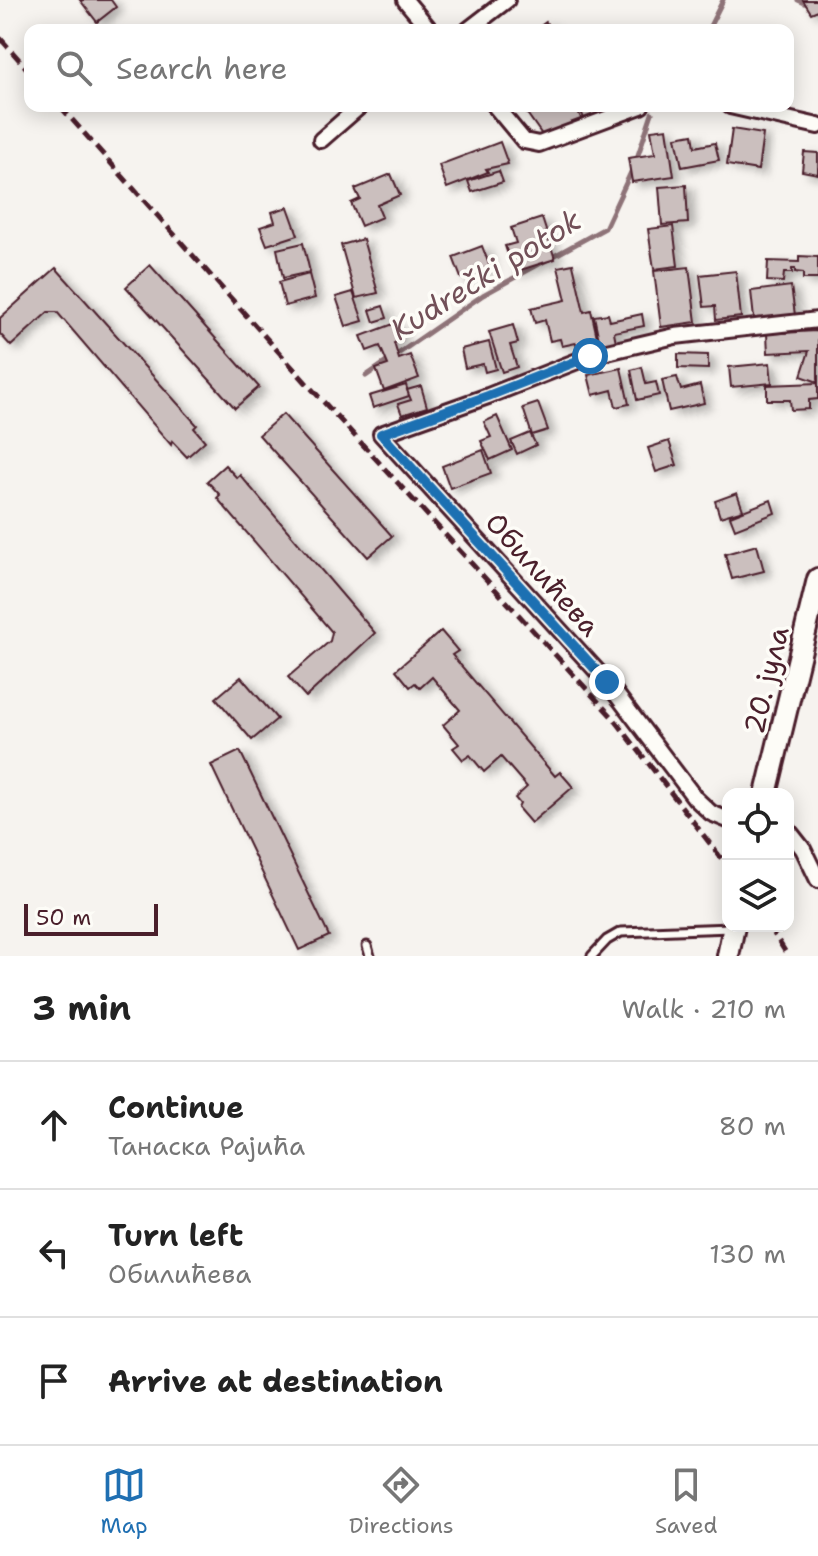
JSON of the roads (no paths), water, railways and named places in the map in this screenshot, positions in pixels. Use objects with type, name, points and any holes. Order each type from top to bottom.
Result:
[{"type":"main road","name":"20. јула","points":[[768,788],[811,644],[818,579]]},
{"type":"main road","points":[[728,956],[733,932]]},
{"type":"street","points":[[405,0],[425,24]]},
{"type":"street","points":[[476,24],[507,0]]},
{"type":"street","points":[[321,140],[353,112]]},
{"type":"street","points":[[500,112],[524,141],[539,144],[625,112]]},
{"type":"street","points":[[756,112],[818,126]]},
{"type":"street","name":"Обилићева","points":[[722,818],[711,813],[695,798],[607,682],[381,434],[590,356],[675,336],[818,320]]},
{"type":"street","points":[[794,838],[818,880]]},
{"type":"lane","points":[[592,956],[607,940],[621,932],[722,928]]},
{"type":"lane","points":[[367,946],[370,956]]},
{"type":"waterway","name":"Kudrečki potok","points":[[711,24],[723,0]]},
{"type":"waterway","name":"Kudrečki potok","points":[[798,0],[818,9]]},
{"type":"waterway","name":"Kudrečki potok","points":[[636,161],[652,113]]},
{"type":"waterway","name":"Kudrečki potok","points":[[366,376],[483,295],[605,228],[632,170]]},
{"type":"railway","points":[[0,38],[24,65]]},
{"type":"railway","points":[[65,112],[309,386],[615,720],[723,860]]},
{"type":"railway","points":[[773,932],[788,956]]}]
